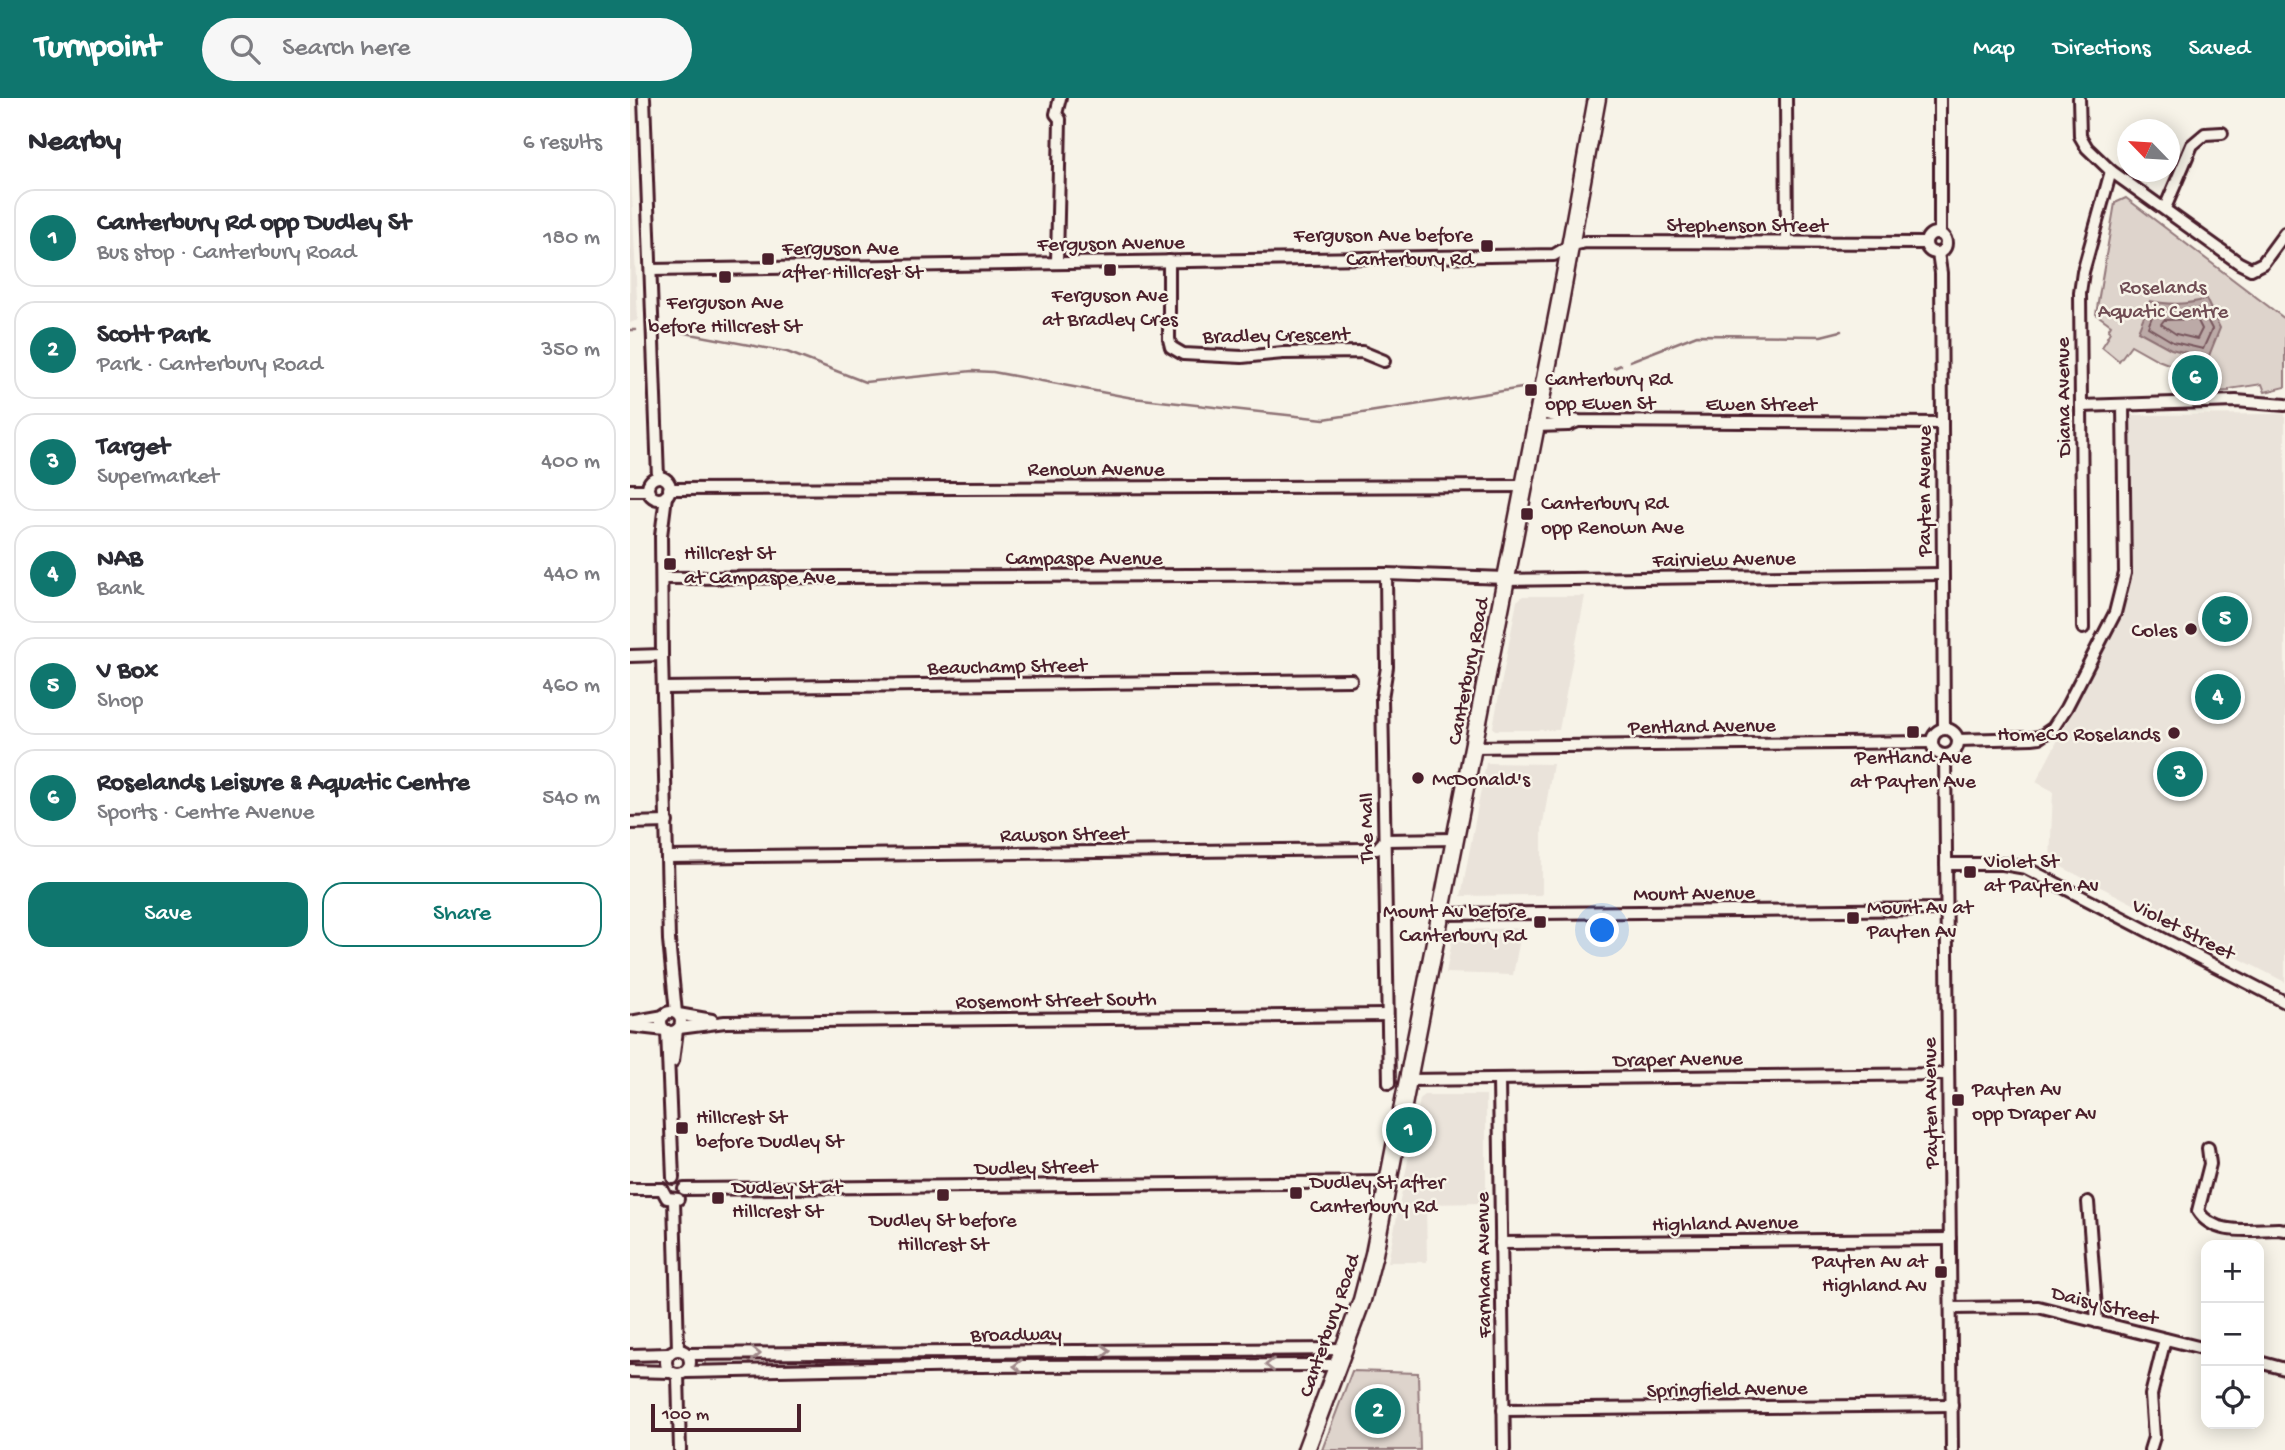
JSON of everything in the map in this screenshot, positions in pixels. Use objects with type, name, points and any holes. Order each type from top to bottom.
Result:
[{"type":"highway","name":"Canterbury Road","points":[[1306,1450],[1369,1277],[1442,914],[1597,98]]},
{"type":"street","points":[[644,98],[658,477]]},
{"type":"street","points":[[1786,98],[1787,242]]},
{"type":"street","points":[[1940,98],[1940,234],[1945,242],[1944,249],[1938,253],[1931,252],[1926,243],[1930,235],[1940,234]]},
{"type":"street","points":[[2079,98],[2080,136],[2087,148],[2111,171],[2239,263],[2251,269],[2263,262],[2285,233]]},
{"type":"street","points":[[1057,262],[1060,119],[1056,114],[1060,101]]},
{"type":"street","points":[[2165,208],[2192,145],[2205,134],[2221,133]]},
{"type":"street","name":"Diana Avenue","points":[[2083,628],[2080,293],[2083,272],[2111,171]]},
{"type":"street","name":"Stephenson Street","points":[[1569,246],[1586,242],[1926,243]]},
{"type":"street","name":"Ferguson Avenue","points":[[651,270],[1554,255],[1569,246]]},
{"type":"street","name":"Payten Avenue","points":[[1938,253],[1941,273],[1944,729]]},
{"type":"street","name":"Bradley Crescent","points":[[1169,261],[1169,339],[1171,347],[1183,354],[1257,357],[1283,353],[1362,352],[1384,361]]},
{"type":"street","points":[[2081,406],[2236,401],[2285,405]]},
{"type":"street","points":[[1958,740],[2040,737],[2053,728],[2098,648],[2115,613],[2125,573],[2123,405]]},
{"type":"street","name":"Ewen Street","points":[[1537,419],[1568,425],[1578,421],[1942,424]]},
{"type":"street","points":[[658,477],[668,482],[661,536],[671,1014],[661,1023],[672,1030]]},
{"type":"street","points":[[658,477],[652,480],[650,494],[661,536]]},
{"type":"street","name":"Renown Avenue","points":[[667,493],[1524,486]]},
{"type":"street","points":[[630,490],[650,494],[659,499],[667,493]]},
{"type":"street","name":"Campaspe Avenue","points":[[662,578],[1386,574],[1485,575],[1506,579]]},
{"type":"street","name":"The Mall","points":[[1386,574],[1387,667],[1382,698],[1389,1083]]},
{"type":"street","name":"Fairview Avenue","points":[[1506,579],[1942,574]]},
{"type":"street","points":[[630,656],[662,655]]},
{"type":"street","name":"Beauchamp Street","points":[[663,688],[1350,680]]},
{"type":"street","points":[[1944,729],[1955,733],[1958,740],[1953,752],[1945,755],[1935,749],[1932,742],[1937,732],[1944,729]]},
{"type":"street","name":"Pentland Avenue","points":[[1473,747],[1932,742]]},
{"type":"street","name":"Payten Avenue","points":[[1945,755],[1952,1450]]},
{"type":"street","points":[[630,823],[667,822]]},
{"type":"street","name":"Rawson Street","points":[[668,856],[1363,850],[1377,849],[1385,840],[1455,839]]},
{"type":"street","name":"Violet Street","points":[[1946,864],[2003,864],[2026,868],[2285,1002]]},
{"type":"street","name":"Mount Avenue","points":[[1442,914],[1946,909]]},
{"type":"street","points":[[671,1014],[681,1020],[672,1030],[673,1178]]},
{"type":"street","name":"Rosemont Street South","points":[[630,1024],[671,1014],[725,1022]]},
{"type":"street","name":"Rosemont Street South","points":[[630,1024],[672,1030],[725,1022],[1387,1015]]},
{"type":"street","name":"Draper Avenue","points":[[1408,1080],[1948,1074]]},
{"type":"street","name":"Farnham Avenue","points":[[1499,1080],[1504,1450]]},
{"type":"street","points":[[2208,1148],[2210,1164],[2198,1211],[2203,1219],[2229,1230],[2285,1230]]},
{"type":"street","points":[[673,1178],[680,1181],[684,1189],[682,1195],[674,1200],[667,1198],[663,1189],[666,1182],[673,1178]]},
{"type":"street","name":"Dudley Street","points":[[684,1189],[1389,1182]]},
{"type":"street","points":[[630,1189],[663,1189]]},
{"type":"street","points":[[674,1200],[678,1352],[667,1363],[678,1373],[680,1450]]},
{"type":"street","points":[[2088,1202],[2097,1322]]},
{"type":"street","name":"Highland Avenue","points":[[1502,1243],[1950,1238]]},
{"type":"street","name":"Daisy Street","points":[[1951,1308],[2038,1307],[2201,1348]]},
{"type":"street","points":[[2150,1450],[2154,1437],[2151,1395],[2165,1339]]},
{"type":"street","name":"Broadway","points":[[630,1355],[678,1352],[1344,1349]]},
{"type":"street","points":[[678,1352],[690,1362],[678,1373]]},
{"type":"street","points":[[2264,1363],[2285,1369]]},
{"type":"street","name":"Broadway","points":[[630,1371],[678,1373],[977,1366],[1338,1365]]},
{"type":"street","name":"Springfield Avenue","points":[[1503,1410],[1952,1405]]},
{"type":"shaded area","points":[[630,154],[638,320],[630,323]]},
{"type":"shaded area","name":"HomeCo Roselands","points":[[2285,414],[2285,982],[2050,861],[2053,791],[2036,782],[2109,642],[2121,615],[2117,611],[2133,577],[2130,415]]},
{"type":"shaded area","points":[[1523,596],[1585,596],[1559,730],[1495,730],[1493,727],[1517,601]]},
{"type":"shaded area","points":[[1486,763],[1553,764],[1542,829],[1542,895],[1461,896]]},
{"type":"shaded area","points":[[1522,928],[1513,975],[1446,973],[1454,930]]},
{"type":"shaded area","points":[[1424,1095],[1486,1095],[1486,1203],[1426,1204],[1427,1262],[1388,1262],[1420,1099]]},
{"type":"green space","name":"Roselands Aquatic Centre","points":[[2126,198],[2285,319],[2285,387],[2265,392],[2262,384],[2213,392],[2213,388],[2181,383],[2184,370],[2131,345],[2119,361],[2102,347],[2108,338],[2111,325],[2096,314],[2115,203]]},
{"type":"green space","points":[[1244,1354],[1244,1360],[1199,1360],[1200,1355]]},
{"type":"green space","points":[[1262,1354],[1309,1354],[1311,1357],[1307,1362],[1262,1361]]},
{"type":"green space","points":[[1127,1355],[1183,1355],[1184,1358],[1182,1362],[1126,1361]]},
{"type":"green space","points":[[1038,1356],[1038,1362],[985,1364],[984,1360],[985,1357]]},
{"type":"green space","points":[[1055,1356],[1109,1356],[1111,1359],[1109,1362],[1054,1361]]},
{"type":"green space","points":[[814,1357],[818,1361],[817,1364],[767,1365],[767,1359]]},
{"type":"green space","points":[[837,1357],[893,1358],[892,1364],[834,1365],[833,1362]]},
{"type":"green space","points":[[910,1357],[967,1357],[968,1360],[967,1363],[909,1363]]},
{"type":"green space","points":[[705,1358],[748,1358],[750,1363],[746,1366],[705,1367]]},
{"type":"green space","points":[[1352,1371],[1418,1373],[1420,1450],[1322,1450]]},
{"type":"water","points":[[2206,299],[2220,328],[2208,358],[2171,349],[2138,331],[2150,301],[2178,304]]},
{"type":"waterway","points":[[630,330],[636,330]]},
{"type":"waterway","points":[[669,330],[787,352],[865,382],[972,371],[993,372],[1133,398],[1324,419],[1522,388]]},
{"type":"waterway","points":[[1630,361],[1697,335],[1821,336],[1841,331]]},
{"type":"waterway","points":[[1614,368],[1621,365]]},
{"type":"place","name":"Ferguson Ave before Canterbury Rd","points":[[1487,246]]},
{"type":"place","name":"Ferguson Ave after Hillcrest St","points":[[768,259]]},
{"type":"place","name":"Ferguson Ave at Bradley Cres","points":[[1110,270]]},
{"type":"place","name":"Ferguson Ave before Hillcrest St","points":[[725,277]]},
{"type":"place","name":"Roselands Leisure & Aquatic Centre","points":[[2195,378]]},
{"type":"place","name":"Canterbury Rd opp Ewen St","points":[[1531,390]]},
{"type":"place","name":"Canterbury Rd opp Renown Ave","points":[[1527,514]]},
{"type":"place","name":"Hillcrest St at Campaspe Ave","points":[[670,564]]},
{"type":"place","name":"V Box","points":[[2225,619]]},
{"type":"place","name":"Coles","points":[[2191,629]]},
{"type":"place","name":"NAB","points":[[2218,697]]},
{"type":"place","name":"Pentland Ave at Payten Ave","points":[[1913,732]]},
{"type":"place","name":"HomeCo Roselands","points":[[2174,733]]},
{"type":"place","name":"Target","points":[[2180,774]]},
{"type":"place","name":"McDonald's","points":[[1418,778]]},
{"type":"place","name":"Violet St at Payten Av","points":[[1970,872]]},
{"type":"place","name":"Mount Av at Payten Av","points":[[1853,918]]},
{"type":"place","name":"Mount Av before Canterbury Rd","points":[[1540,922]]},
{"type":"place","name":"Payten Av opp Draper Av","points":[[1958,1100]]},
{"type":"place","name":"Hillcrest St before Dudley St","points":[[682,1128]]},
{"type":"place","name":"Canterbury Rd opp Dudley St","points":[[1409,1130]]},
{"type":"place","name":"Dudley St after Canterbury Rd","points":[[1296,1193]]},
{"type":"place","name":"Dudley St before Hillcrest St","points":[[943,1195]]},
{"type":"place","name":"Dudley St at Hillcrest St","points":[[718,1198]]},
{"type":"place","name":"Payten Av at Highland Av","points":[[1941,1272]]},
{"type":"place","name":"Scott Park","points":[[1378,1411]]}]
